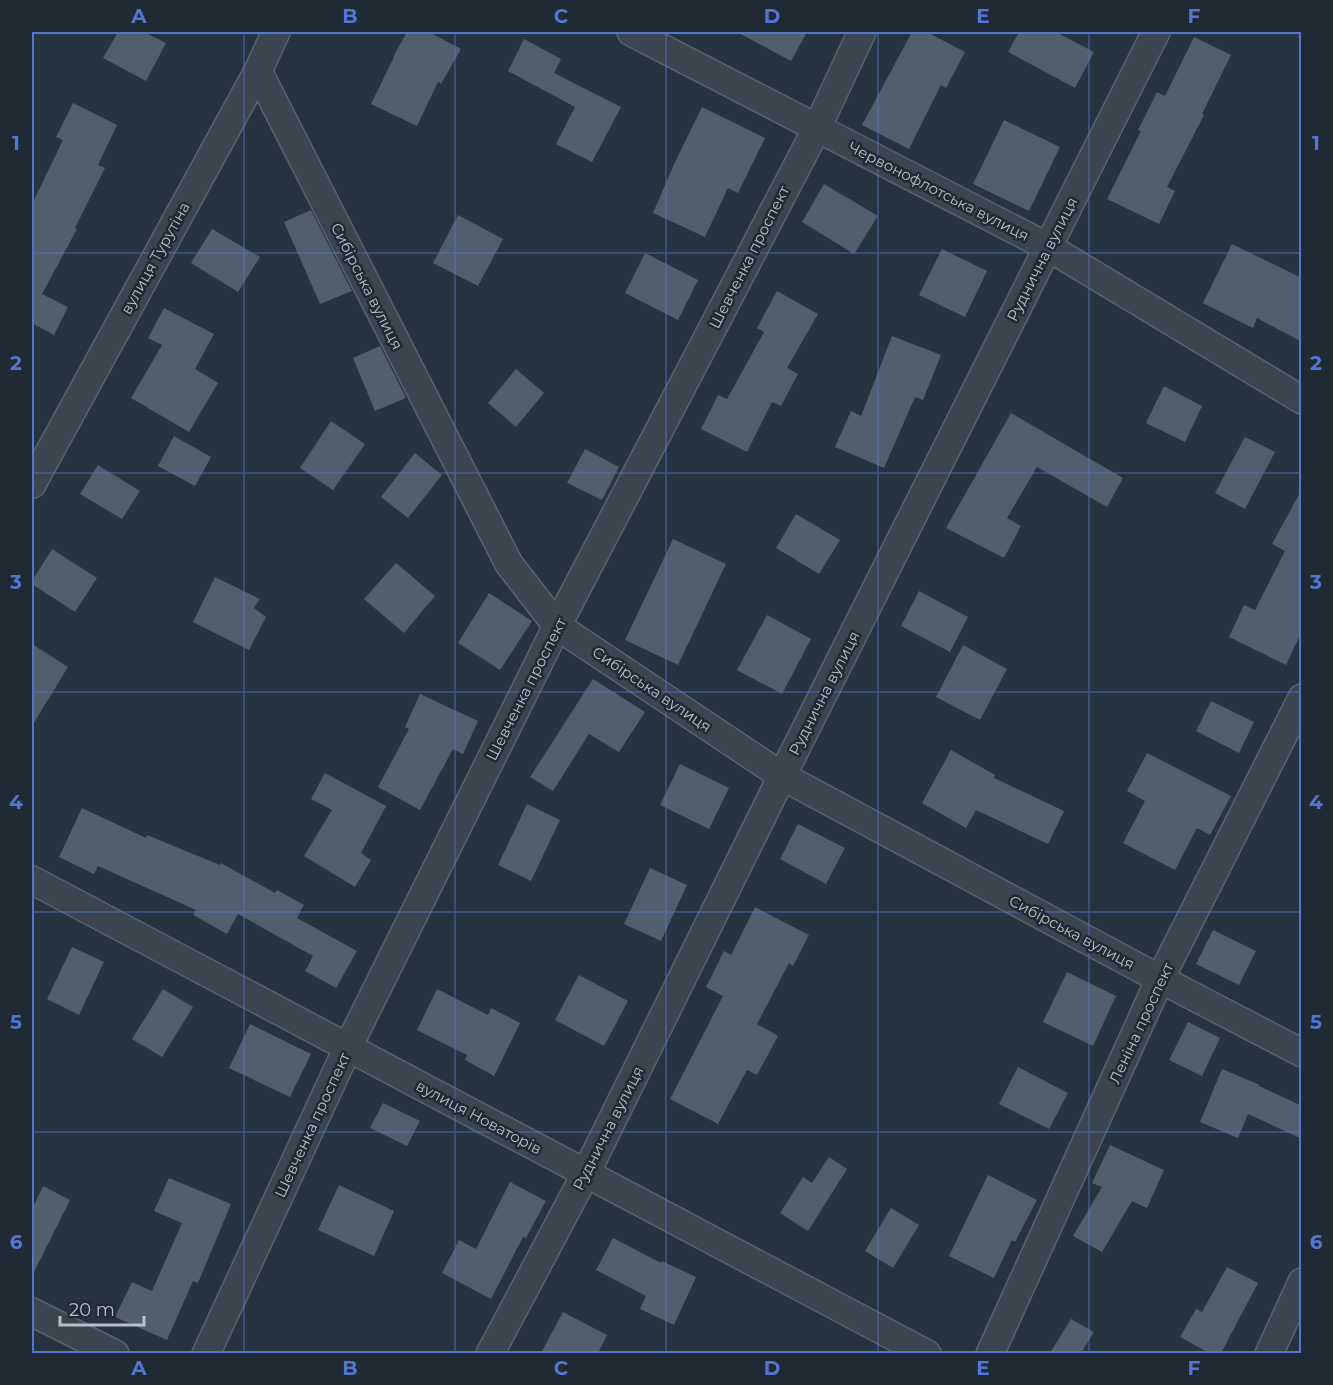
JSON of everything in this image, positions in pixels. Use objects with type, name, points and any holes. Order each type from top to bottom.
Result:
[{"type":"street","name":"вулиця Турутіна","points":[[32,484],[258,71],[276,32]]},
{"type":"street","name":"Червонофлотська вулиця","points":[[631,32],[1048,247],[1302,399]]},
{"type":"street","name":"Шевченка проспект","points":[[206,1353],[348,1047],[557,626],[817,128],[862,32]]},
{"type":"street","name":"Руднична вулиця","points":[[490,1353],[585,1173],[1156,32]]},
{"type":"street","name":"Сибірська вулиця","points":[[258,71],[509,564],[557,626],[783,776],[1302,1053]]},
{"type":"street","name":"Леніна проспект","points":[[990,1353],[1160,979],[1302,698]]},
{"type":"street","name":"вулиця Новаторів","points":[[32,880],[927,1353]]},
{"type":"street","points":[[1269,1353],[1302,1282]]},
{"type":"street","points":[[32,1312],[115,1353]]},
{"type":"building","points":[[118,32],[144,32],[166,43],[146,81],[103,58]]},
{"type":"building","points":[[407,32],[429,32],[461,49],[441,84],[438,82],[417,126],[371,104]]},
{"type":"building","points":[[737,32],[807,32],[791,61]]},
{"type":"building","points":[[912,32],[927,32],[965,52],[946,88],[941,85],[909,149],[862,125]]},
{"type":"building","points":[[1019,32],[1056,32],[1094,52],[1075,88],[1008,52]]},
{"type":"building","points":[[1194,37],[1231,55],[1202,114],[1204,115],[1167,187],[1175,191],[1159,224],[1107,199],[1141,131],[1138,130],[1157,92],[1165,96]]},
{"type":"building","points":[[524,39],[561,59],[554,73],[621,107],[592,162],[556,144],[575,107],[508,71]]},
{"type":"building","points":[[73,103],[117,125],[98,165],[105,168],[75,228],[77,229],[42,294],[68,307],[54,335],[32,323],[32,204],[63,140],[56,137]]},
{"type":"building","points":[[702,107],[765,138],[738,193],[728,188],[705,237],[653,213]]},
{"type":"building","points":[[1004,120],[1060,147],[1029,211],[973,184]]},
{"type":"building","points":[[824,184],[878,216],[854,254],[802,222]]},
{"type":"building","points":[[311,210],[352,291],[320,304],[284,222]]},
{"type":"building","points":[[458,215],[503,239],[478,286],[433,263]]},
{"type":"building","points":[[212,229],[260,257],[238,292],[191,263]]},
{"type":"building","points":[[1232,244],[1302,278],[1302,342],[1257,318],[1253,328],[1203,303]]},
{"type":"building","points":[[942,249],[987,271],[965,317],[919,295]]},
{"type":"building","points":[[645,253],[698,280],[678,320],[625,293]]},
{"type":"building","points":[[777,291],[818,314],[787,368],[798,374],[781,406],[772,402],[747,452],[701,429],[718,395],[727,399],[764,332],[757,328]]},
{"type":"building","points":[[164,308],[214,334],[195,369],[218,383],[189,432],[131,398],[162,345],[148,338]]},
{"type":"building","points":[[892,336],[941,355],[923,400],[915,397],[884,468],[835,447],[851,411],[861,416]]},
{"type":"building","points":[[380,346],[406,398],[375,411],[353,358]]},
{"type":"building","points":[[516,369],[544,393],[516,427],[488,403]]},
{"type":"building","points":[[1164,386],[1202,406],[1185,442],[1146,423]]},
{"type":"building","points":[[1011,413],[1123,478],[1107,507],[1037,467],[1007,518],[1021,526],[1004,558],[946,528]]},
{"type":"building","points":[[331,421],[365,444],[333,490],[300,468]]},
{"type":"building","points":[[174,436],[211,457],[195,486],[158,466]]},
{"type":"building","points":[[1245,437],[1275,452],[1245,509],[1215,493]]},
{"type":"building","points":[[585,449],[619,467],[602,500],[567,483]]},
{"type":"building","points":[[415,453],[442,475],[408,518],[381,497]]},
{"type":"building","points":[[98,465],[140,491],[122,519],[80,494]]},
{"type":"building","points":[[1302,489],[1302,631],[1286,665],[1229,637],[1244,605],[1255,610],[1285,551],[1272,544]]},
{"type":"building","points":[[796,514],[840,540],[819,574],[776,548]]},
{"type":"building","points":[[673,539],[726,564],[678,665],[625,640]]},
{"type":"building","points":[[52,549],[97,578],[75,612],[32,584]]},
{"type":"building","points":[[396,563],[435,596],[404,633],[364,599]]},
{"type":"building","points":[[215,577],[260,599],[254,608],[266,617],[249,650],[193,622]]},
{"type":"building","points":[[919,591],[968,617],[950,652],[901,626]]},
{"type":"building","points":[[489,593],[532,621],[500,670],[458,643]]},
{"type":"building","points":[[767,615],[811,639],[782,694],[737,670]]},
{"type":"building","points":[[32,644],[68,667],[32,726]]},
{"type":"building","points":[[963,645],[1007,669],[980,720],[936,697]]},
{"type":"building","points":[[593,679],[645,712],[619,752],[589,734],[553,791],[530,777]]},
{"type":"building","points":[[420,694],[478,721],[463,754],[453,749],[420,810],[378,787],[409,729],[405,727]]},
{"type":"building","points":[[1211,701],[1254,722],[1239,753],[1196,731]]},
{"type":"building","points":[[951,750],[995,775],[994,778],[1064,811],[1048,844],[976,810],[966,828],[922,803]]},
{"type":"building","points":[[1147,753],[1231,796],[1210,835],[1197,828],[1175,870],[1123,843],[1145,801],[1127,791]]},
{"type":"building","points":[[680,764],[729,788],[709,829],[660,805]]},
{"type":"building","points":[[325,773],[386,806],[361,853],[371,860],[355,887],[304,856],[332,810],[311,799]]},
{"type":"building","points":[[527,804],[560,820],[531,881],[498,865]]},
{"type":"building","points":[[82,808],[146,838],[147,835],[220,865],[221,863],[275,893],[277,890],[304,905],[297,918],[357,951],[336,988],[305,971],[313,956],[238,914],[227,934],[193,915],[196,910],[98,866],[94,874],[59,857]]},
{"type":"building","points":[[798,824],[845,848],[826,884],[780,859]]},
{"type":"building","points":[[650,868],[687,885],[661,941],[624,924]]},
{"type":"building","points":[[755,907],[809,935],[793,966],[789,963],[757,1024],[778,1036],[757,1075],[747,1070],[718,1124],[670,1099],[723,996],[706,987],[724,951],[731,955]]},
{"type":"building","points":[[1213,930],[1256,951],[1239,985],[1196,964]]},
{"type":"building","points":[[72,947],[104,962],[79,1015],[47,999]]},
{"type":"building","points":[[1067,972],[1116,996],[1093,1046],[1043,1022]]},
{"type":"building","points":[[579,975],[628,1001],[604,1046],[555,1020]]},
{"type":"building","points":[[163,989],[193,1007],[162,1057],[132,1039]]},
{"type":"building","points":[[437,989],[488,1015],[491,1008],[520,1023],[494,1076],[465,1060],[467,1055],[417,1030]]},
{"type":"building","points":[[1188,1022],[1220,1038],[1202,1076],[1169,1060]]},
{"type":"building","points":[[250,1024],[311,1054],[290,1097],[229,1068]]},
{"type":"building","points":[[1018,1067],[1068,1093],[1049,1129],[999,1104]]},
{"type":"building","points":[[1222,1069],[1302,1106],[1302,1139],[1248,1114],[1238,1138],[1200,1122]]},
{"type":"building","points":[[383,1103],[420,1121],[407,1146],[370,1128]]},
{"type":"building","points":[[1110,1145],[1164,1170],[1147,1208],[1132,1201],[1102,1252],[1073,1236],[1102,1187],[1092,1183]]},
{"type":"building","points":[[829,1157],[847,1169],[808,1231],[780,1213],[803,1177],[812,1183]]},
{"type":"building","points":[[988,1175],[1037,1200],[1015,1242],[1012,1240],[994,1278],[949,1256]]},
{"type":"building","points":[[169,1178],[231,1204],[198,1283],[193,1281],[167,1340],[115,1317],[132,1282],[152,1291],[182,1223],[154,1211]]},
{"type":"building","points":[[510,1182],[546,1201],[526,1238],[523,1237],[491,1299],[442,1273],[459,1240],[476,1249]]},
{"type":"building","points":[[339,1185],[394,1211],[374,1256],[318,1230]]},
{"type":"building","points":[[43,1186],[70,1200],[32,1276],[32,1209]]},
{"type":"building","points":[[891,1208],[919,1225],[893,1268],[865,1251]]},
{"type":"building","points":[[613,1238],[661,1263],[662,1261],[696,1277],[674,1325],[640,1309],[646,1296],[596,1270]]},
{"type":"building","points":[[1227,1267],[1258,1283],[1221,1353],[1209,1353],[1180,1337],[1196,1309],[1202,1312]]},
{"type":"building","points":[[563,1312],[607,1335],[598,1353],[541,1353]]},
{"type":"building","points":[[1071,1319],[1094,1332],[1081,1353],[1050,1353]]}]
